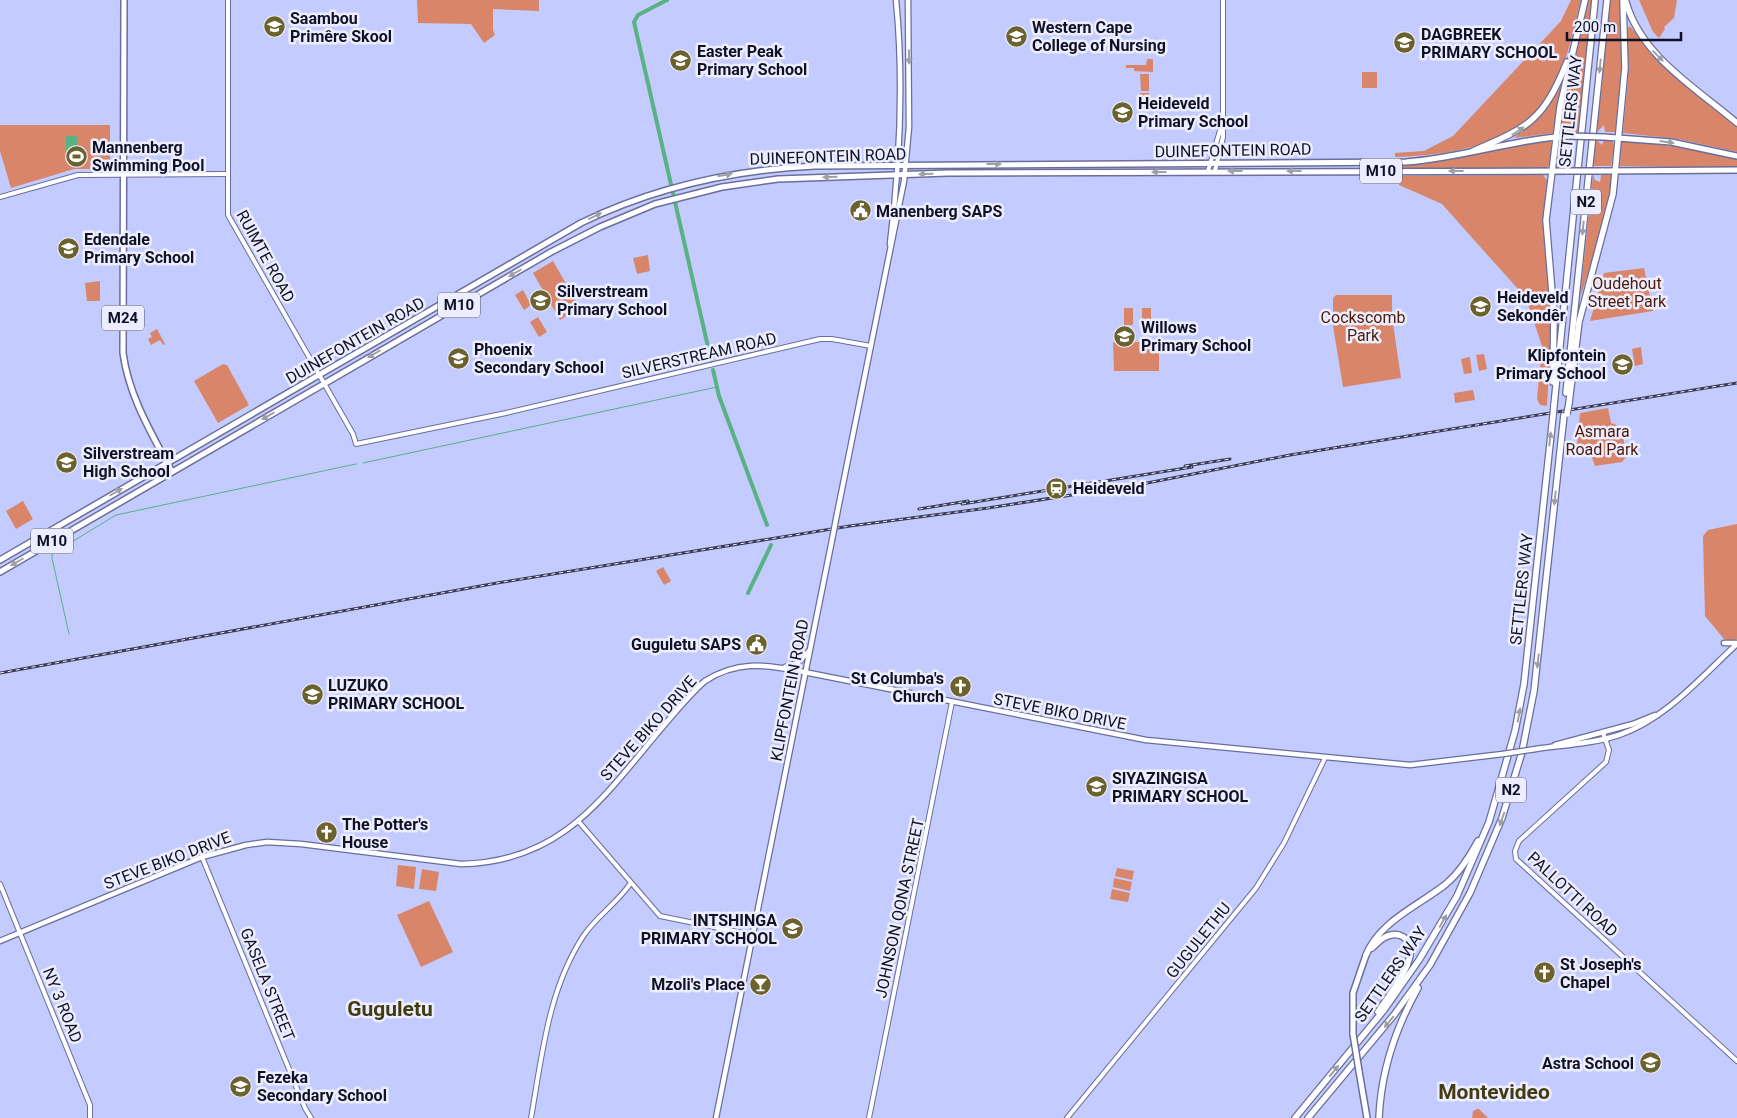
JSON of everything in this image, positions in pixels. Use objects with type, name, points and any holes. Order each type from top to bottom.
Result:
[{"type":"highway","points":[[1554,404],[1553,292],[1546,235],[1556,137],[1572,50],[1585,0]]},
{"type":"highway","name":"SETTLERS WAY","points":[[1295,1118],[1412,972],[1453,902],[1487,828],[1507,762],[1525,678],[1595,0]]},
{"type":"highway","name":"SETTLERS WAY","points":[[1308,1118],[1394,1016],[1437,954],[1464,906],[1487,856],[1505,811],[1524,745],[1537,671],[1560,450],[1567,403],[1607,0]]},
{"type":"highway","points":[[1567,403],[1580,322],[1609,215],[1615,171],[1625,50],[1624,0]]},
{"type":"highway","points":[[1624,0],[1636,28],[1650,48],[1737,123]]},
{"type":"highway","points":[[1473,151],[1513,134],[1534,119],[1557,87],[1572,50]]},
{"type":"highway","points":[[1366,955],[1377,937],[1389,925],[1447,882],[1465,862],[1481,834],[1507,762]]},
{"type":"highway","points":[[1360,1038],[1406,969],[1411,951],[1405,938],[1393,935],[1381,940],[1366,955]]},
{"type":"highway","points":[[1379,1118],[1383,1080],[1395,1037],[1408,1007],[1437,954]]},
{"type":"main road","name":"M24","points":[[124,0],[124,363],[137,405],[172,472]]},
{"type":"main road","name":"KLIPFONTEIN ROAD","points":[[887,268],[897,166],[900,97],[896,0]]},
{"type":"main road","name":"KLIPFONTEIN ROAD","points":[[716,1118],[900,209],[906,166],[909,120],[908,0]]},
{"type":"main road","name":"DUINEFONTEIN ROAD","points":[[0,560],[581,223],[622,205],[677,186],[726,175],[777,168],[1406,162],[1516,142],[1556,137],[1618,137]]},
{"type":"main road","name":"M10","points":[[1618,137],[1686,145],[1737,156]]},
{"type":"main road","name":"M10","points":[[1615,171],[1737,170]]},
{"type":"main road","name":"DUINEFONTEIN ROAD","points":[[0,572],[586,233],[680,197],[778,179],[905,174],[1208,171],[1615,171]]},
{"type":"main road","points":[[1724,642],[1737,644]]},
{"type":"main road","points":[[1544,748],[1605,739],[1642,725],[1667,708],[1737,644]]},
{"type":"main road","points":[[782,668],[798,663],[809,651]]},
{"type":"main road","name":"STEVE BIKO DRIVE","points":[[0,941],[202,857],[236,847],[267,842],[301,844],[446,863],[473,864],[506,859],[536,849],[579,822],[705,681],[738,666],[756,664],[805,672],[1140,740],[1324,760],[1422,765],[1544,748]]},
{"type":"main road","points":[[1544,748],[1641,721],[1667,708]]},
{"type":"main road","points":[[1366,955],[1353,993],[1353,1034],[1367,1118]]},
{"type":"street","name":"RUIMTE ROAD","points":[[228,0],[227,209],[230,221],[324,383],[356,444]]},
{"type":"street","points":[[1215,171],[1223,140],[1222,0]]},
{"type":"street","points":[[1208,171],[1223,123]]},
{"type":"street","points":[[0,197],[72,176],[227,174]]},
{"type":"street","name":"SILVERSTREAM ROAD","points":[[356,444],[523,410],[820,339],[832,339],[871,346]]},
{"type":"street","name":"JOHNSON QONA STREET","points":[[869,1118],[952,702]]},
{"type":"street","points":[[1603,733],[1605,739]]},
{"type":"street","name":"PALLOTTI ROAD","points":[[1605,739],[1609,751],[1607,761],[1519,841],[1515,851],[1516,859],[1737,1061]]},
{"type":"street","name":"GUGULETHU","points":[[1068,1118],[1256,888],[1284,843],[1324,760]]},
{"type":"street","points":[[579,822],[630,884],[660,916],[753,935]]},
{"type":"street","name":"GASELA STREET","points":[[202,857],[305,1108],[311,1118]]},
{"type":"street","name":"NY 3 ROAD","points":[[0,884],[90,1106],[90,1118]]},
{"type":"street","points":[[531,1118],[553,1004],[563,974],[588,929],[630,884]]},
{"type":"green space","points":[[417,0],[539,0],[539,11],[493,9],[493,30],[495,35],[484,43],[471,24],[418,23]]},
{"type":"green space","points":[[1571,0],[1581,0],[1569,47],[1562,70],[1552,92],[1539,110],[1523,124],[1483,144],[1461,150],[1395,157],[1395,153],[1424,151],[1453,136],[1561,21]]},
{"type":"green space","points":[[1589,0],[1592,0],[1579,132],[1563,132],[1560,129],[1565,98]]},
{"type":"green space","points":[[1610,0],[1621,0],[1623,59],[1615,132],[1605,132],[1604,125],[1597,132]]},
{"type":"green space","points":[[1639,0],[1677,0],[1674,18],[1664,27],[1665,29],[1659,38],[1653,32]]},
{"type":"green space","points":[[1630,26],[1651,53],[1737,126],[1737,152],[1678,139],[1623,133],[1628,80],[1627,29]]},
{"type":"green space","points":[[1147,59],[1153,59],[1153,72],[1134,71],[1134,68],[1126,68],[1126,65],[1146,65]]},
{"type":"green space","points":[[1362,72],[1377,72],[1377,88],[1362,88]]},
{"type":"green space","points":[[1140,74],[1149,74],[1149,91],[1141,91]]},
{"type":"green space","points":[[1561,85],[1553,133],[1514,138],[1537,118]]},
{"type":"green space","points":[[1140,93],[1149,93],[1149,111],[1140,111]]},
{"type":"green space","points":[[0,125],[110,125],[110,166],[106,169],[74,169],[11,188],[0,151]]},
{"type":"green space","points":[[1596,139],[1602,145],[1604,139],[1613,142],[1611,166],[1593,166]]},
{"type":"green space","points":[[1549,140],[1552,143],[1549,165],[1546,168],[1400,168],[1400,164],[1438,160]]},
{"type":"green space","points":[[1621,140],[1665,144],[1723,155],[1737,159],[1737,168],[1620,166]]},
{"type":"green space","points":[[1543,175],[1547,180],[1544,237],[1552,323],[1547,406],[1540,405],[1537,399],[1542,346],[1526,298],[1442,204],[1399,185],[1400,176]]},
{"type":"green space","points":[[1593,175],[1595,180],[1600,182],[1601,175],[1612,175],[1605,221],[1580,298]]},
{"type":"green space","points":[[648,255],[650,271],[637,274],[633,258]]},
{"type":"green space","points":[[553,261],[580,308],[560,320],[533,273]]},
{"type":"green space","name":"Oudehout Street Park","points":[[1644,268],[1653,311],[1590,321],[1604,273]]},
{"type":"green space","points":[[100,281],[100,301],[87,301],[85,283]]},
{"type":"green space","points":[[523,290],[531,305],[524,310],[515,295]]},
{"type":"green space","name":"Cockscomb Park","points":[[1336,295],[1392,295],[1392,317],[1401,378],[1343,387],[1333,326],[1333,298]]},
{"type":"green space","points":[[1124,308],[1133,308],[1133,325],[1124,325]]},
{"type":"green space","points":[[1142,308],[1151,308],[1151,325],[1142,325]]},
{"type":"green space","points":[[538,317],[547,332],[539,337],[530,322]]},
{"type":"green space","points":[[157,329],[165,344],[163,345],[160,340],[151,345],[148,339],[152,337],[150,333]]},
{"type":"green space","points":[[1113,342],[1159,342],[1159,371],[1114,371]]},
{"type":"green space","points":[[1641,347],[1643,364],[1635,366],[1632,349]]},
{"type":"green space","points":[[1484,354],[1487,369],[1479,371],[1476,355]]},
{"type":"green space","points":[[1470,357],[1472,373],[1464,374],[1461,359]]},
{"type":"green space","points":[[223,364],[227,365],[249,405],[218,423],[194,381]]},
{"type":"green space","points":[[1473,390],[1475,400],[1455,403],[1454,393]]},
{"type":"green space","name":"Asmara Road Park","points":[[1608,408],[1611,423],[1622,427],[1626,457],[1622,462],[1595,466],[1591,455],[1576,454],[1580,413]]},
{"type":"green space","points":[[23,501],[33,519],[16,529],[6,511]]},
{"type":"green space","points":[[1737,524],[1737,639],[1730,641],[1724,639],[1705,616],[1703,536],[1708,530]]},
{"type":"green space","points":[[663,567],[671,581],[664,585],[656,571]]},
{"type":"green space","points":[[398,865],[416,867],[414,889],[396,886]]},
{"type":"green space","points":[[1117,868],[1134,871],[1132,880],[1115,876]]},
{"type":"green space","points":[[422,869],[439,872],[436,891],[419,889]]},
{"type":"green space","points":[[1114,878],[1132,882],[1130,891],[1113,887]]},
{"type":"green space","points":[[1112,889],[1130,893],[1128,902],[1110,899]]},
{"type":"green space","points":[[429,901],[453,952],[421,967],[397,915]]},
{"type":"green space","points":[[1477,1109],[1488,1118],[1472,1118],[1473,1111]]},
{"type":"shaded area","points":[[66,136],[77,136],[77,155],[66,155]]},
{"type":"waterway","points":[[667,0],[638,15],[634,22],[711,360]]},
{"type":"waterway","points":[[713,370],[719,396],[767,525]]},
{"type":"waterway","points":[[363,463],[717,387]]},
{"type":"waterway","points":[[69,634],[52,554],[116,515],[356,464]]},
{"type":"waterway","points":[[748,593],[771,545]]},
{"type":"railway","points":[[0,673],[497,583],[850,526],[988,508],[1142,484],[1290,455],[1737,383]]},
{"type":"railway","points":[[1185,466],[1230,459]]},
{"type":"railway","points":[[962,504],[1192,467]]},
{"type":"railway","points":[[919,509],[968,501]]},
{"type":"place","name":"Saambou Primêre Skool","points":[[274,27]]},
{"type":"place","name":"Western Cape College of Nursing","points":[[1016,36]]},
{"type":"place","name":"DAGBREEK PRIMARY SCHOOL","points":[[1405,43]]},
{"type":"place","name":"Easter Peak Primary School","points":[[681,60]]},
{"type":"place","name":"Heideveld Primary School","points":[[1122,112]]},
{"type":"place","name":"Mannenberg Swimming Pool","points":[[76,156]]},
{"type":"place","name":"Manenberg SAPS","points":[[860,211]]},
{"type":"place","name":"Edendale Primary School","points":[[68,248]]},
{"type":"place","name":"Silverstream Primary School","points":[[541,300]]},
{"type":"place","name":"Heideveld Sekondêr","points":[[1481,306]]},
{"type":"place","name":"Willows Primary School","points":[[1125,336]]},
{"type":"place","name":"Phoenix Secondary School","points":[[458,358]]},
{"type":"place","name":"Klipfontein Primary School","points":[[1622,364]]},
{"type":"place","name":"Silverstream High School","points":[[67,462]]},
{"type":"place","name":"Heideveld","points":[[1057,488]]},
{"type":"place","name":"Guguletu SAPS","points":[[757,644]]},
{"type":"place","name":"St Columba's Church","points":[[960,687]]},
{"type":"place","name":"LUZUKO PRIMARY SCHOOL","points":[[312,694]]},
{"type":"place","name":"SIYAZINGISA PRIMARY SCHOOL","points":[[1096,787]]},
{"type":"place","name":"The Potter's House","points":[[326,833]]},
{"type":"place","name":"INTSHINGA PRIMARY SCHOOL","points":[[793,929]]},
{"type":"place","name":"St Joseph's Chapel","points":[[1544,973]]},
{"type":"place","name":"Mzoli's Place","points":[[761,984]]},
{"type":"place","name":"Astra School","points":[[1650,1063]]},
{"type":"place","name":"Fezeka Secondary School","points":[[241,1086]]},
{"type":"district","name":"Guguletu","points":[[390,1009]]},
{"type":"district","name":"Montevideo","points":[[1494,1092]]}]
